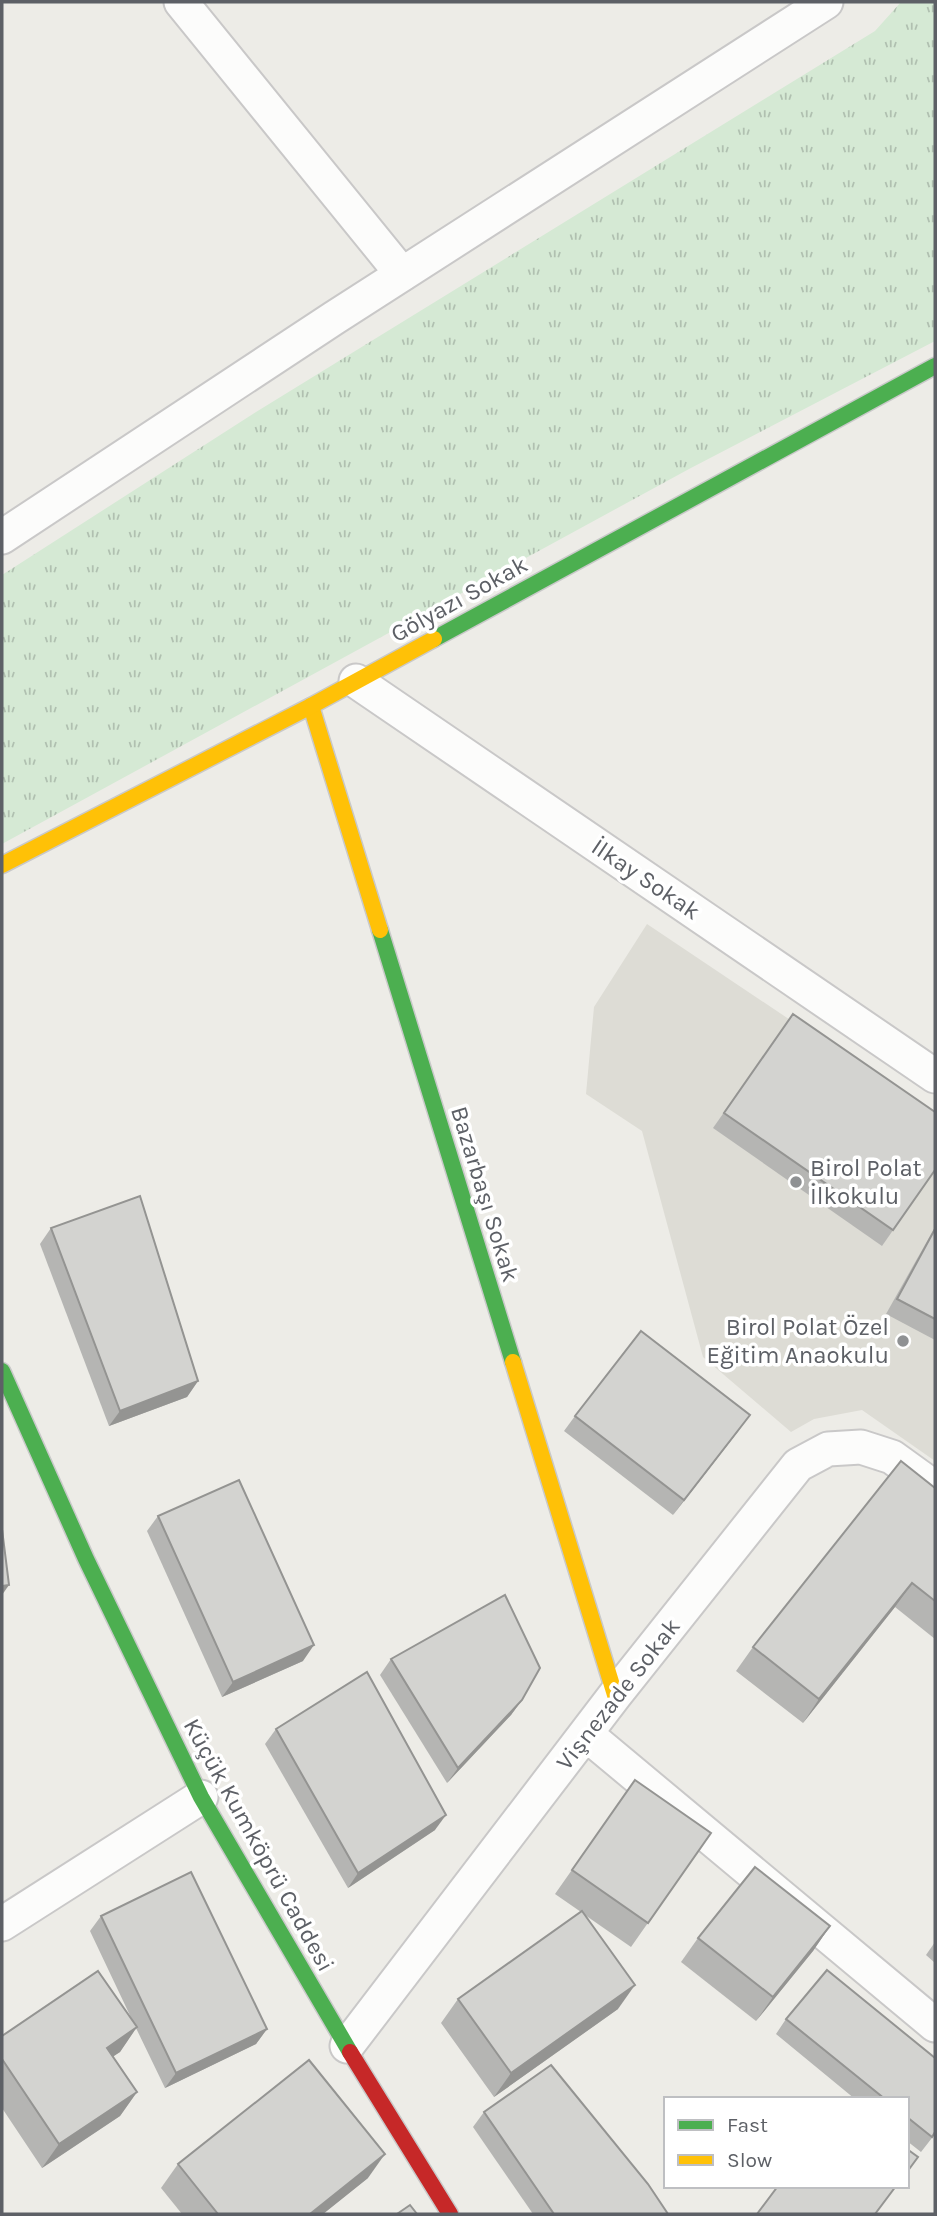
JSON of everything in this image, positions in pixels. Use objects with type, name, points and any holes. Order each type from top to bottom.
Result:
[{"type":"street","points":[[181,2],[402,274]]},
{"type":"street","points":[[2,537],[402,274],[827,2]]},
{"type":"street","name":"Gölyazı Sokak","points":[[2,865],[311,706],[935,366]]},
{"type":"street","name":"İlkay Sokak","points":[[356,681],[935,1076]]},
{"type":"street","name":"Bazarbaşı Sokak","points":[[311,706],[615,1695]]},
{"type":"street","name":"Küçük Kumköprü Caddesi","points":[[2,1371],[86,1559],[201,1797],[347,2046],[450,2214]]},
{"type":"street","name":"Vişnezade Sokak","points":[[347,2046],[615,1695],[798,1465],[828,1449],[861,1447],[892,1457],[935,1488]]},
{"type":"street","points":[[586,1734],[935,2025]]},
{"type":"street","points":[[2,1924],[201,1797]]},
{"type":"shaded area","name":"Birol Polat İlkokulu","points":[[647,924],[935,1117],[935,1461],[862,1410],[814,1419],[791,1432],[703,1357],[642,1131],[586,1094],[594,1007]]},
{"type":"green space","points":[[901,2],[935,2],[935,341],[689,469],[2,844],[2,575],[256,412],[875,31]]},
{"type":"building","points":[[793,1014],[935,1112],[935,1170],[893,1230],[724,1113]]},
{"type":"building","points":[[140,1196],[198,1381],[120,1411],[51,1228]]},
{"type":"building","points":[[935,1229],[935,1319],[897,1299]]},
{"type":"building","points":[[641,1331],[750,1415],[684,1500],[575,1416]]},
{"type":"building","points":[[901,1461],[935,1488],[935,1601],[912,1583],[819,1699],[753,1647]]},
{"type":"building","points":[[239,1480],[314,1645],[233,1682],[158,1516]]},
{"type":"building","points":[[2,1529],[9,1585],[2,1586]]},
{"type":"building","points":[[505,1595],[540,1668],[522,1700],[458,1768],[391,1659]]},
{"type":"building","points":[[367,1672],[446,1815],[358,1873],[276,1729]]},
{"type":"building","points":[[635,1780],[711,1833],[648,1923],[572,1870]]},
{"type":"building","points":[[755,1867],[830,1926],[773,1997],[698,1938]]},
{"type":"building","points":[[191,1872],[267,2029],[176,2073],[101,1916]]},
{"type":"building","points":[[582,1911],[635,1985],[511,2073],[458,1999]]},
{"type":"building","points":[[827,1970],[935,2058],[935,2132],[932,2137],[909,2119],[909,2097],[883,2097],[786,2019]]},
{"type":"building","points":[[98,1971],[137,2027],[107,2048],[137,2092],[59,2144],[2,2059],[2,2036]]},
{"type":"building","points":[[309,2060],[385,2154],[310,2214],[218,2214],[178,2164]]},
{"type":"building","points":[[551,2065],[648,2184],[668,2214],[554,2214],[484,2112]]},
{"type":"building","points":[[909,2150],[918,2157],[909,2169]]},
{"type":"building","points":[[776,2188],[894,2188],[875,2214],[757,2214]]},
{"type":"building","points":[[410,2205],[417,2214],[397,2214]]},
{"type":"traffic: fast","points":[[434,639],[935,366]]},
{"type":"traffic: fast","points":[[380,930],[513,1362]]},
{"type":"traffic: fast","points":[[2,1371],[86,1559],[201,1797],[350,2052]]},
{"type":"traffic: slow","points":[[2,865],[311,706],[434,639]]},
{"type":"traffic: slow","points":[[311,706],[380,930]]},
{"type":"traffic: slow","points":[[513,1362],[615,1695]]},
{"type":"traffic: jam","points":[[350,2052],[450,2214]]},
{"type":"place","name":"Birol Polat İlkokulu","points":[[796,1182]]},
{"type":"place","name":"Birol Polat Özel Eğitim Anaokulu","points":[[903,1341]]}]
